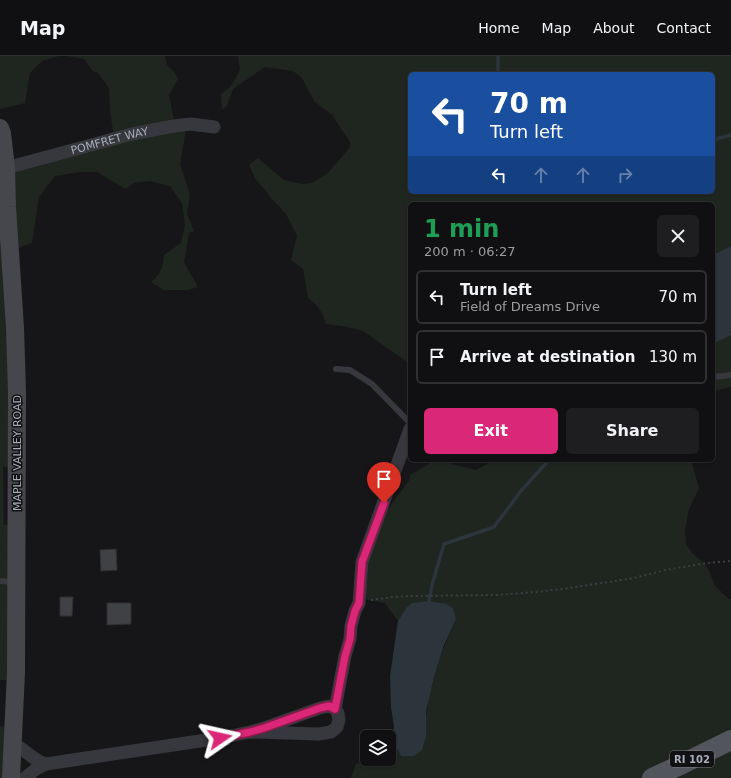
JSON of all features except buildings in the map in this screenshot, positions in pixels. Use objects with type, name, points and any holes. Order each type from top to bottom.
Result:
[{"type":"main road","name":"RI 102","points":[[652,778],[731,740]]},
{"type":"street","name":"POMFRET WAY","points":[[6,168],[139,133],[174,126],[191,124],[214,127]]},
{"type":"street","name":"MAPLE VALLEY ROAD","points":[[0,128],[2,133],[6,168],[15,326],[17,393],[8,581],[16,672],[10,778]]},
{"type":"street","points":[[335,709],[345,656],[350,639],[351,626],[359,603],[362,562],[408,434]]},
{"type":"street","points":[[24,778],[46,764],[220,738],[250,732],[329,706],[335,709],[338,714],[337,727],[331,732],[319,734],[250,732]]},
{"type":"street","points":[[12,743],[17,745],[36,760],[46,764]]},
{"type":"lane","points":[[336,369],[350,370],[372,384],[408,421]]},
{"type":"lane","points":[[715,377],[731,374]]},
{"type":"path","points":[[359,603],[394,597],[498,595],[563,589],[634,578],[707,563],[731,561]]},
{"type":"shaded area","points":[[0,56],[59,56],[42,61],[30,73],[25,103],[0,109]]},
{"type":"shaded area","points":[[67,56],[165,56],[167,65],[175,73],[178,79],[169,95],[175,125],[187,124],[180,164],[190,195],[187,214],[194,231],[189,233],[184,262],[198,287],[188,290],[164,290],[151,282],[161,270],[164,255],[181,243],[185,225],[182,203],[170,186],[150,181],[134,183],[126,189],[97,172],[79,172],[55,176],[39,197],[32,243],[11,250],[15,466],[3,467],[4,525],[15,524],[9,680],[0,680],[0,139],[5,167],[114,138],[110,111],[109,88],[98,73],[93,71],[84,59]]},
{"type":"shaded area","points":[[238,56],[731,56],[731,246],[715,254],[715,202],[408,202],[408,363],[363,331],[326,324],[320,310],[308,298],[303,269],[291,260],[297,236],[286,214],[256,180],[249,165],[258,158],[284,180],[302,184],[312,183],[329,172],[350,147],[350,142],[332,115],[314,101],[302,78],[293,71],[265,67],[233,89],[227,105],[222,110],[221,94],[231,86],[240,70]]},
{"type":"shaded area","points":[[731,246],[731,335],[715,343],[715,254]]},
{"type":"shaded area","points":[[731,335],[731,387],[715,391],[715,343]]},
{"type":"shaded area","points":[[430,462],[445,462],[476,470],[491,462],[692,462],[699,488],[689,509],[685,530],[686,544],[692,553],[707,566],[715,586],[729,599],[731,599],[731,778],[351,778],[356,764],[360,763],[360,766],[396,766],[396,747],[401,756],[426,736],[426,717],[435,675],[446,641],[456,619],[406,608],[398,621],[385,603],[359,598],[359,576],[386,512],[410,479],[410,475],[428,465]]},
{"type":"shaded area","points":[[429,601],[446,604],[453,608],[456,619],[444,645],[434,677],[426,712],[426,736],[422,750],[414,756],[401,756],[396,747],[396,730],[393,730],[390,676],[398,621],[406,608],[412,603]]},
{"type":"shaded area","points":[[0,726],[11,727],[10,778],[0,778]]},
{"type":"waterway","points":[[498,56],[498,72]]},
{"type":"waterway","points":[[715,139],[731,135]]},
{"type":"waterway","points":[[429,601],[444,544],[494,527],[521,491],[547,462]]},
{"type":"route","points":[[220,738],[264,728],[320,708],[329,706],[335,709],[345,656],[350,639],[351,626],[359,603],[362,562],[384,503]]}]
